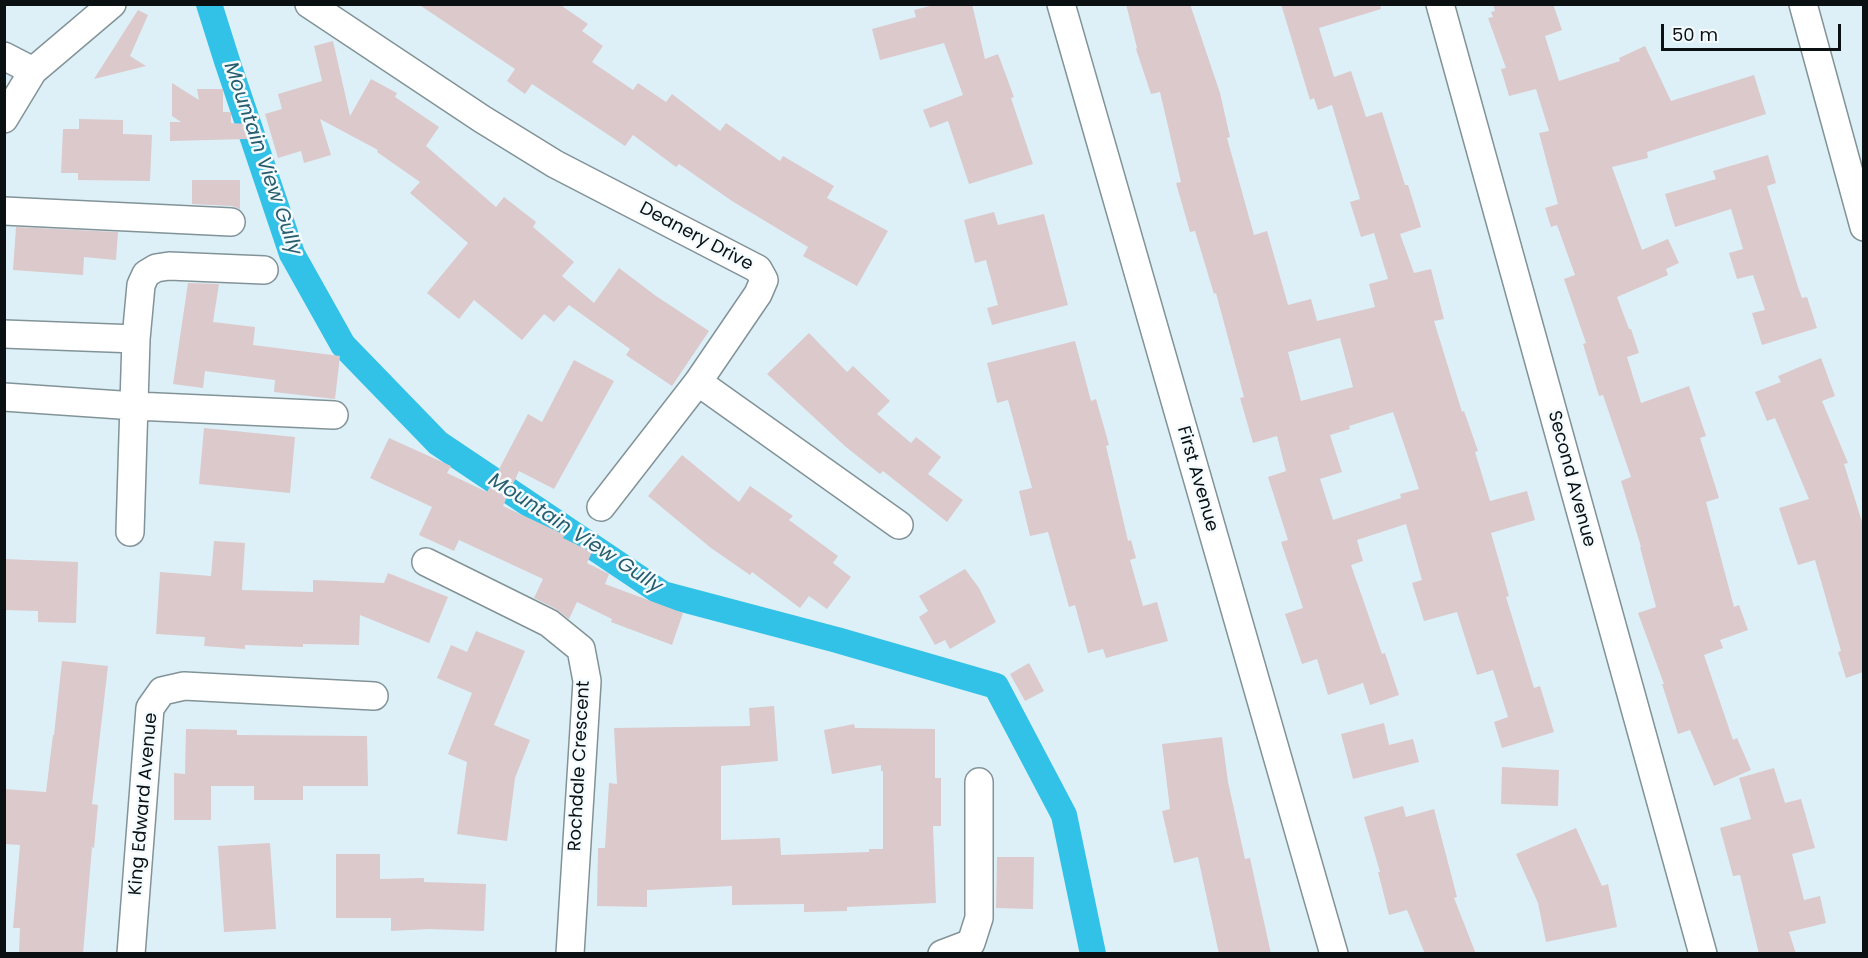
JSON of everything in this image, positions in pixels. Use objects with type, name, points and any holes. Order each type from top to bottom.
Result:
[{"type":"street","points":[[4,119],[33,71],[112,4]]},
{"type":"street","name":"Deanery Drive","points":[[309,4],[482,120],[555,164],[758,269],[764,280],[758,294],[698,382]]},
{"type":"street","name":"First Avenue","points":[[1060,4],[1334,954]]},
{"type":"street","name":"Second Avenue","points":[[1440,4],[1702,954]]},
{"type":"street","points":[[1803,4],[1863,226]]},
{"type":"street","points":[[4,56],[33,71]]},
{"type":"street","points":[[4,211],[231,222]]},
{"type":"street","points":[[130,532],[136,339],[141,285],[146,274],[156,268],[169,266],[264,270]]},
{"type":"street","points":[[4,334],[136,339]]},
{"type":"street","points":[[601,507],[698,382],[899,525]]},
{"type":"street","points":[[4,397],[135,406],[334,415]]},
{"type":"street","name":"Rochdale Crescent","points":[[426,562],[549,623],[581,649],[587,681],[570,954]]},
{"type":"street","name":"King Edward Avenue","points":[[131,954],[150,708],[162,691],[184,686],[374,696]]},
{"type":"street","points":[[944,953],[971,943],[979,918],[979,782]]},
{"type":"building","points":[[418,4],[559,4],[588,24],[582,31],[603,46],[592,62],[633,90],[638,83],[666,102],[672,94],[720,131],[726,123],[780,161],[783,156],[834,186],[827,198],[888,231],[857,286],[803,256],[808,247],[732,201],[679,164],[676,167],[633,135],[625,146],[532,84],[525,94],[507,81],[515,69]]},
{"type":"building","points":[[938,4],[972,4],[985,59],[998,54],[1014,97],[1011,98],[1033,164],[969,184],[948,121],[930,128],[923,110],[963,95],[944,43],[880,60],[872,29],[916,17],[914,10]]},
{"type":"building","points":[[1126,4],[1190,4],[1220,93],[1230,137],[1227,138],[1254,235],[1267,231],[1288,305],[1311,299],[1317,321],[1375,307],[1369,284],[1388,279],[1374,233],[1361,237],[1350,202],[1360,199],[1332,105],[1318,110],[1314,98],[1310,100],[1281,4],[1380,4],[1381,9],[1319,28],[1334,77],[1351,71],[1366,117],[1382,112],[1421,227],[1400,234],[1414,273],[1431,269],[1444,319],[1434,321],[1462,412],[1464,411],[1478,451],[1475,452],[1490,501],[1527,491],[1535,520],[1491,533],[1509,596],[1506,597],[1534,688],[1540,686],[1554,732],[1502,748],[1494,722],[1508,717],[1493,670],[1477,675],[1457,612],[1424,621],[1412,583],[1422,580],[1406,524],[1357,540],[1363,561],[1351,565],[1399,695],[1370,705],[1363,683],[1328,695],[1317,659],[1302,664],[1285,614],[1303,608],[1281,542],[1288,540],[1268,477],[1286,471],[1277,436],[1253,443],[1240,398],[1244,397],[1216,293],[1214,294],[1195,231],[1190,232],[1176,183],[1181,182],[1160,92],[1151,94]],"holes":[[[1340,338],[1353,387],[1301,401],[1288,352]],[[1393,412],[1419,489],[1400,494],[1401,498],[1333,520],[1320,479],[1342,472],[1330,435],[1350,429],[1349,426]]]},
{"type":"building","points":[[1493,4],[1553,4],[1562,30],[1545,36],[1559,81],[1620,61],[1619,58],[1645,46],[1671,101],[1754,75],[1766,114],[1647,152],[1648,158],[1612,167],[1642,250],[1668,239],[1679,263],[1666,269],[1668,275],[1617,297],[1639,353],[1627,357],[1641,403],[1689,386],[1706,436],[1700,438],[1719,498],[1706,502],[1734,607],[1739,605],[1748,630],[1720,640],[1723,648],[1704,655],[1733,740],[1737,738],[1751,770],[1714,786],[1690,730],[1678,734],[1662,684],[1664,684],[1638,613],[1656,607],[1621,481],[1631,477],[1603,395],[1599,396],[1583,344],[1586,343],[1564,279],[1575,275],[1557,225],[1551,227],[1545,208],[1558,204],[1539,133],[1549,131],[1536,89],[1509,96],[1501,69],[1506,68],[1488,18],[1493,17],[1491,12],[1495,11]]},
{"type":"building","points":[[138,10],[148,15],[130,56],[146,66],[94,79]]},
{"type":"building","points":[[333,41],[350,116],[371,79],[397,93],[395,97],[439,127],[426,146],[496,207],[504,197],[536,222],[533,227],[574,262],[562,276],[594,303],[619,268],[709,331],[672,386],[626,355],[630,349],[569,305],[554,322],[544,314],[522,340],[474,300],[459,319],[427,293],[468,243],[410,193],[420,182],[377,152],[378,150],[320,119],[331,155],[304,163],[301,151],[278,158],[265,114],[282,109],[278,94],[322,81],[314,46]]},
{"type":"building","points":[[172,83],[199,100],[197,89],[223,89],[223,112],[231,112],[231,123],[247,124],[247,139],[170,141],[170,122],[181,122],[172,116]]},
{"type":"building","points":[[79,119],[123,120],[123,134],[152,135],[150,181],[78,180],[78,173],[61,173],[63,129],[79,129]]},
{"type":"building","points":[[1768,155],[1776,183],[1767,186],[1798,287],[1802,298],[1807,297],[1817,328],[1762,345],[1752,313],[1765,310],[1753,275],[1737,279],[1729,253],[1743,249],[1731,209],[1675,227],[1665,194],[1716,179],[1713,171]]},
{"type":"building","points":[[192,180],[240,180],[240,209],[232,206],[192,204]]},
{"type":"building","points":[[994,212],[998,225],[1044,214],[1068,305],[992,325],[987,308],[998,305],[986,260],[975,263],[964,220]]},
{"type":"building","points":[[16,227],[118,232],[116,260],[84,257],[83,275],[13,270]]},
{"type":"building","points":[[188,283],[219,284],[213,322],[255,327],[253,345],[340,356],[335,399],[274,392],[275,380],[205,371],[203,388],[173,384]]},
{"type":"building","points":[[809,333],[847,372],[853,366],[890,401],[877,414],[911,443],[916,437],[941,457],[928,474],[963,500],[947,522],[883,471],[880,474],[846,447],[767,374]]},
{"type":"building","points":[[1075,341],[1091,401],[1096,399],[1109,445],[1106,446],[1128,541],[1131,540],[1136,558],[1130,560],[1143,606],[1157,602],[1168,641],[1106,658],[1103,649],[1088,653],[1075,605],[1069,607],[1048,532],[1030,536],[1019,491],[1032,488],[1008,400],[997,403],[987,363]]},
{"type":"building","points":[[1821,358],[1835,396],[1822,401],[1848,463],[1844,464],[1863,525],[1863,672],[1846,678],[1838,652],[1841,651],[1815,560],[1798,565],[1779,508],[1809,499],[1775,418],[1767,421],[1755,392],[1781,382],[1778,376]]},
{"type":"building","points":[[574,360],[614,381],[554,489],[519,471],[503,506],[565,535],[563,538],[592,552],[587,563],[609,574],[605,584],[683,613],[672,645],[611,622],[612,619],[577,602],[569,619],[556,609],[534,598],[543,579],[459,540],[454,551],[419,535],[432,507],[370,478],[389,438],[451,466],[447,473],[487,492],[528,414],[542,422]]},
{"type":"building","points":[[204,428],[295,437],[290,493],[199,484]]},
{"type":"building","points":[[682,455],[739,502],[750,486],[793,516],[789,520],[838,556],[833,563],[851,577],[827,609],[809,596],[800,608],[752,572],[750,575],[711,548],[648,496]]},
{"type":"building","points":[[214,541],[245,543],[242,590],[313,592],[313,580],[384,583],[388,573],[448,597],[429,643],[360,615],[359,645],[303,644],[303,647],[245,645],[245,649],[204,646],[205,637],[156,634],[160,572],[211,576]]},
{"type":"building","points":[[4,559],[78,562],[76,623],[38,622],[38,611],[4,610]]},
{"type":"building","points":[[965,569],[979,588],[996,622],[950,649],[945,640],[935,645],[919,617],[928,611],[919,596]]},
{"type":"building","points":[[476,631],[525,651],[494,725],[530,740],[515,778],[507,841],[457,834],[467,762],[448,754],[472,693],[437,678],[451,645],[467,652]]},
{"type":"building","points":[[62,661],[108,666],[92,804],[98,805],[83,954],[19,954],[20,928],[13,928],[20,845],[4,844],[4,789],[46,792]]},
{"type":"building","points":[[1029,663],[1044,691],[1025,701],[1010,674]]},
{"type":"building","points":[[774,706],[778,761],[721,766],[721,840],[780,838],[781,855],[869,852],[869,849],[883,849],[883,771],[881,771],[881,765],[832,774],[824,730],[854,724],[855,728],[935,729],[935,778],[941,778],[941,826],[933,826],[936,903],[847,907],[847,911],[804,912],[804,904],[732,905],[732,886],[647,890],[647,907],[597,906],[598,848],[605,848],[609,783],[617,784],[614,728],[750,726],[749,708]]},
{"type":"building","points":[[1384,723],[1389,745],[1413,739],[1419,762],[1353,779],[1341,734]]},
{"type":"building","points":[[186,729],[237,730],[237,735],[367,736],[368,786],[303,786],[303,800],[254,800],[254,786],[211,786],[211,820],[174,820],[174,773],[185,774]]},
{"type":"building","points":[[1222,737],[1228,782],[1245,859],[1250,858],[1271,954],[1219,954],[1198,857],[1174,863],[1162,811],[1170,809],[1162,744]]},
{"type":"building","points":[[1502,767],[1559,770],[1558,806],[1501,804]]},
{"type":"building","points":[[1774,768],[1785,803],[1801,799],[1815,848],[1792,854],[1804,900],[1820,896],[1826,923],[1789,932],[1796,954],[1759,954],[1740,875],[1733,876],[1720,828],[1751,819],[1739,778]]},
{"type":"building","points":[[1403,806],[1406,817],[1434,809],[1457,897],[1454,898],[1476,954],[1425,954],[1407,910],[1389,915],[1378,872],[1380,872],[1364,817]]},
{"type":"building","points":[[1576,828],[1602,886],[1608,884],[1617,927],[1546,942],[1538,903],[1516,854]]},
{"type":"building","points":[[270,843],[276,929],[224,932],[218,846]]},
{"type":"building","points":[[336,854],[380,854],[380,879],[424,878],[424,882],[486,884],[484,931],[429,929],[391,931],[391,918],[336,918]]},
{"type":"building","points":[[997,857],[1034,857],[1033,909],[996,908]]},
{"type":"waterway","name":"Mountain View Gully","points":[[209,4],[292,254],[343,345],[438,443],[663,594],[837,640],[996,686],[1064,815],[1093,954]]}]
